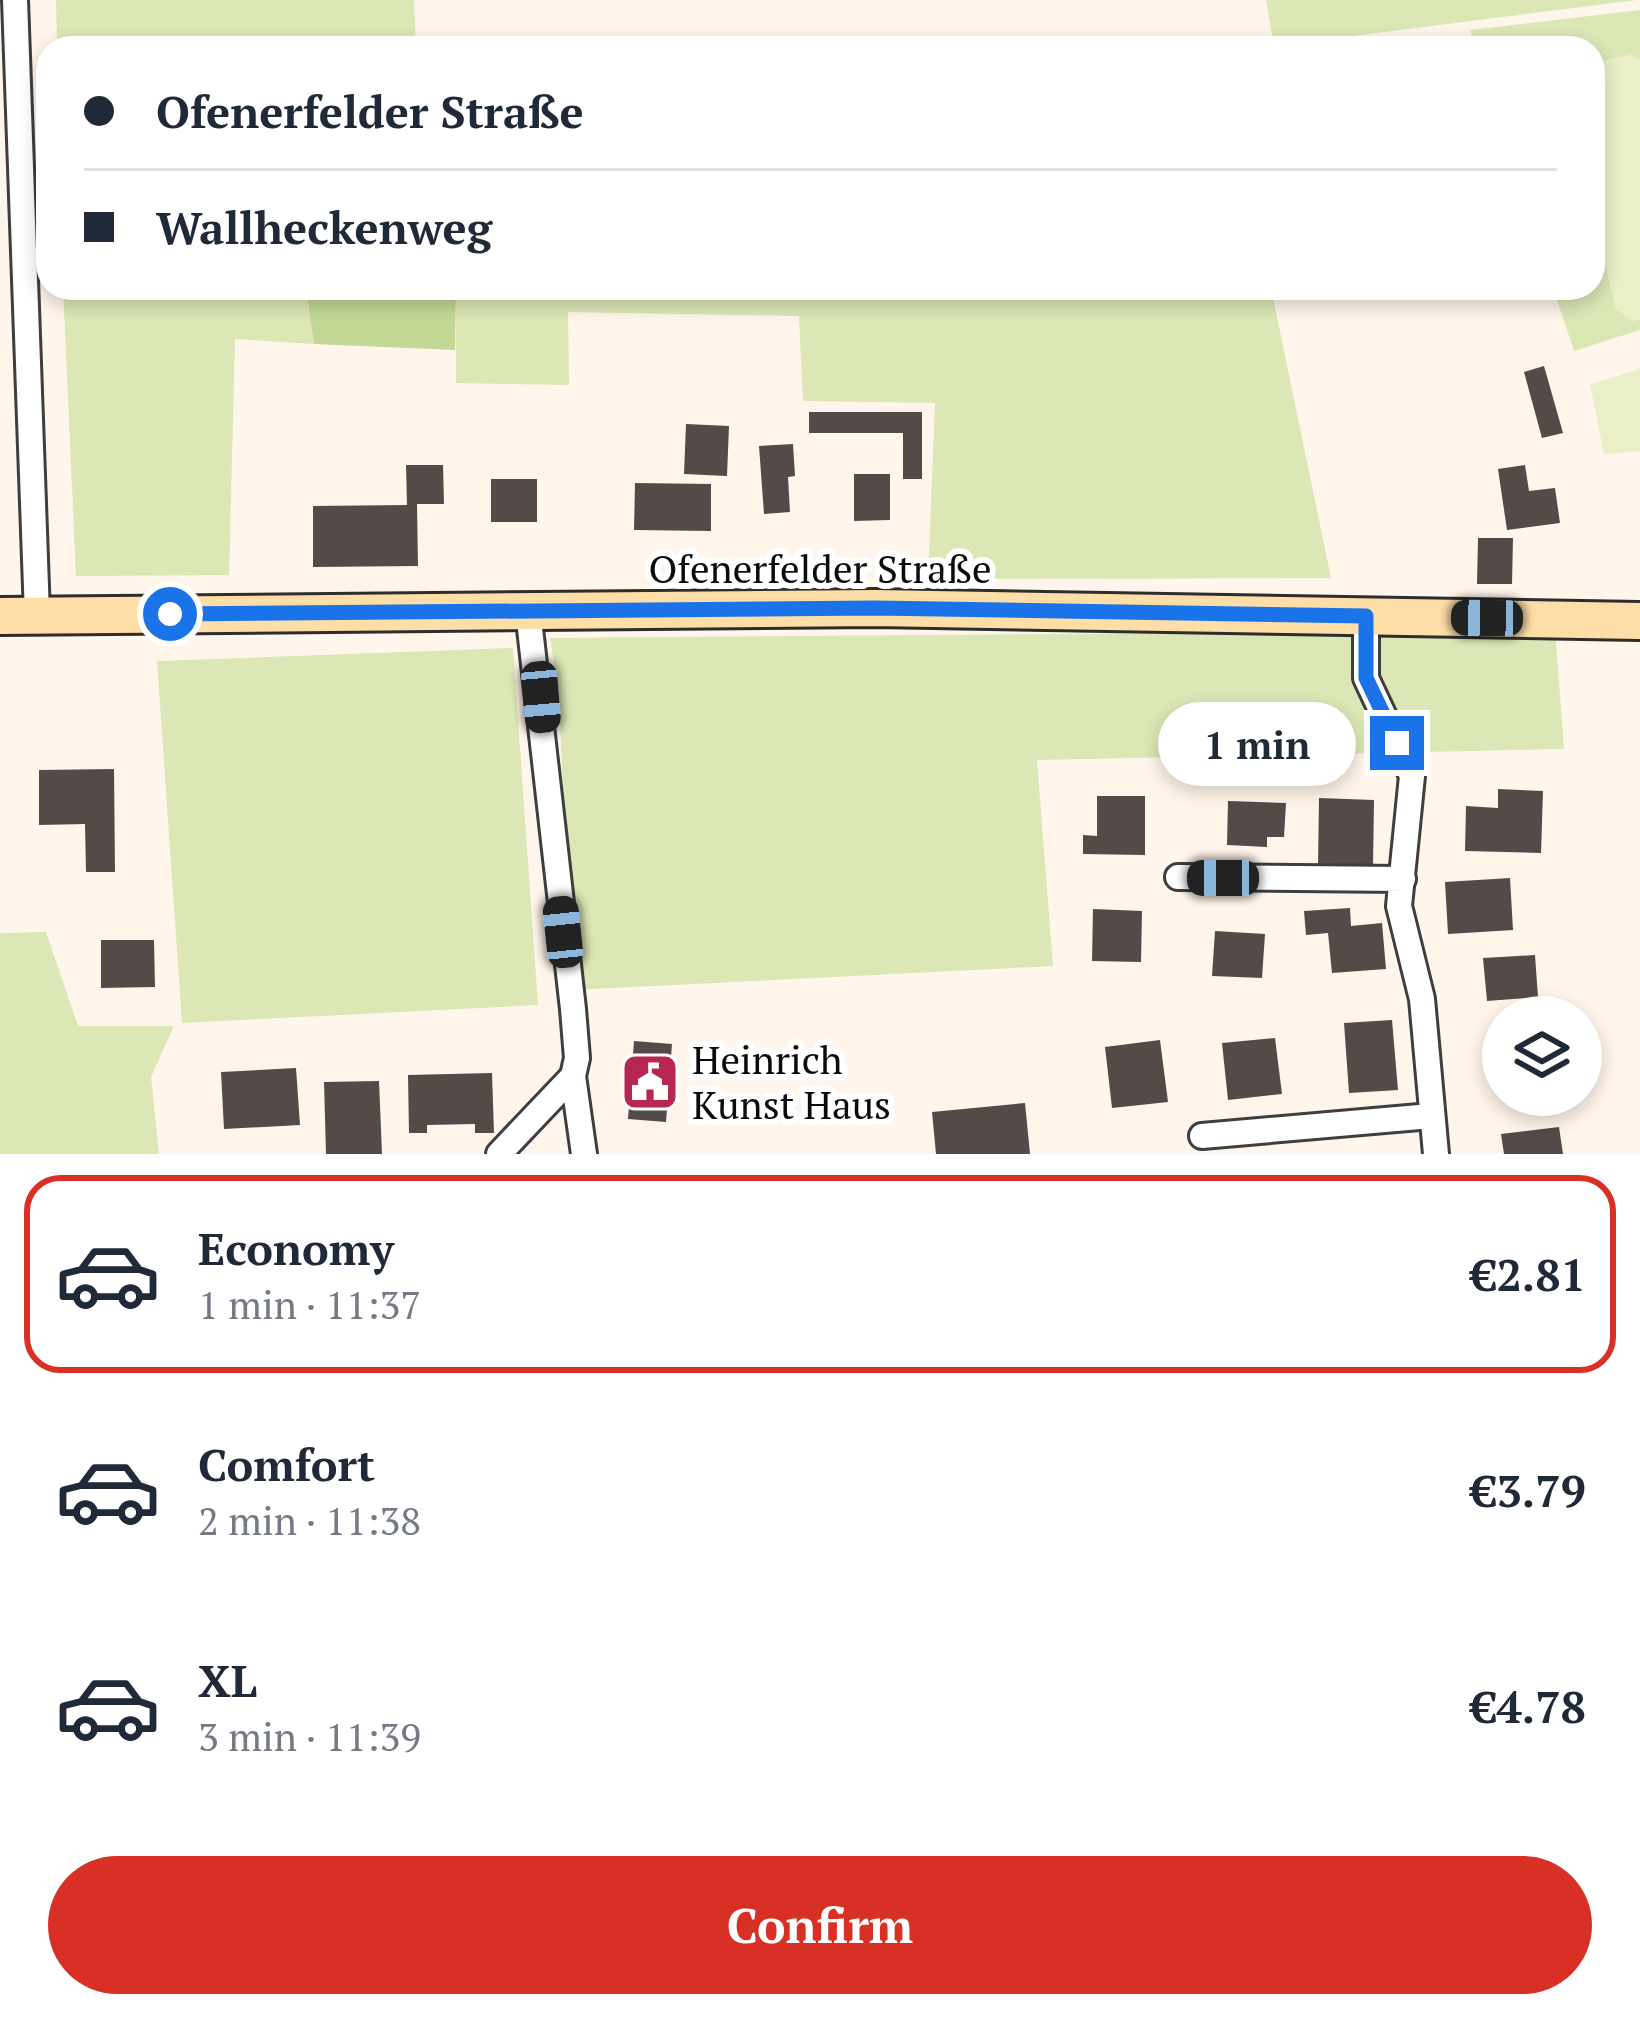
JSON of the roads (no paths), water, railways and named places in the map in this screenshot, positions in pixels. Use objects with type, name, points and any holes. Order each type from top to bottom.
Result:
[{"type":"street","points":[[15,0],[37,615]]},
{"type":"street","name":"Ofenerfelder Straße","points":[[0,616],[876,608],[1640,621]]},
{"type":"street","points":[[528,611],[573,1009],[577,1058],[573,1076],[584,1154]]},
{"type":"street","points":[[1366,616],[1366,678],[1412,776],[1399,906],[1422,999],[1436,1154]]},
{"type":"street","points":[[1178,878],[1403,879]]},
{"type":"street","points":[[499,1154],[573,1076]]},
{"type":"street","points":[[1202,1136],[1431,1116]]},
{"type":"place","name":"Heinrich Kunst Haus","points":[[650,1082]]}]
